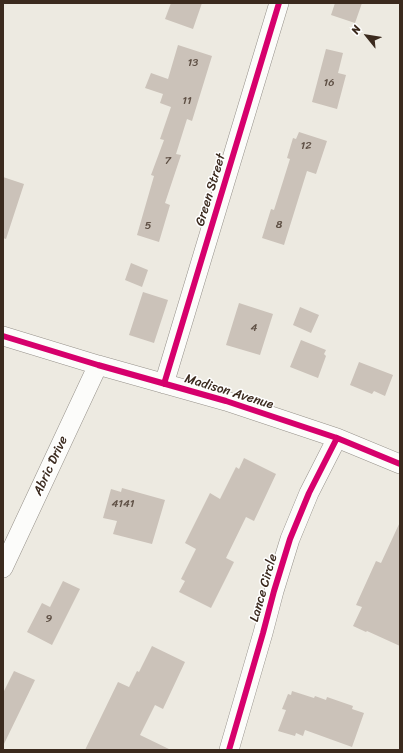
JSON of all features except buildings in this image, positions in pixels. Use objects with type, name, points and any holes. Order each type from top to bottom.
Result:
[{"type":"street","name":"Green Street","points":[[164,384],[279,3]]},
{"type":"street","name":"Madison Avenue","points":[[3,336],[98,365],[226,401],[337,438],[400,464]]},
{"type":"street","name":"Abric Drive","points":[[3,568],[98,365]]},
{"type":"street","name":"Lance Circle","points":[[229,750],[290,540],[309,493],[337,438]]},
{"type":"cycle path","points":[[164,384],[279,3]]},
{"type":"cycle path","points":[[3,336],[98,365],[226,401],[337,438],[400,464]]},
{"type":"cycle path","points":[[229,750],[290,539],[309,493],[337,438]]}]
